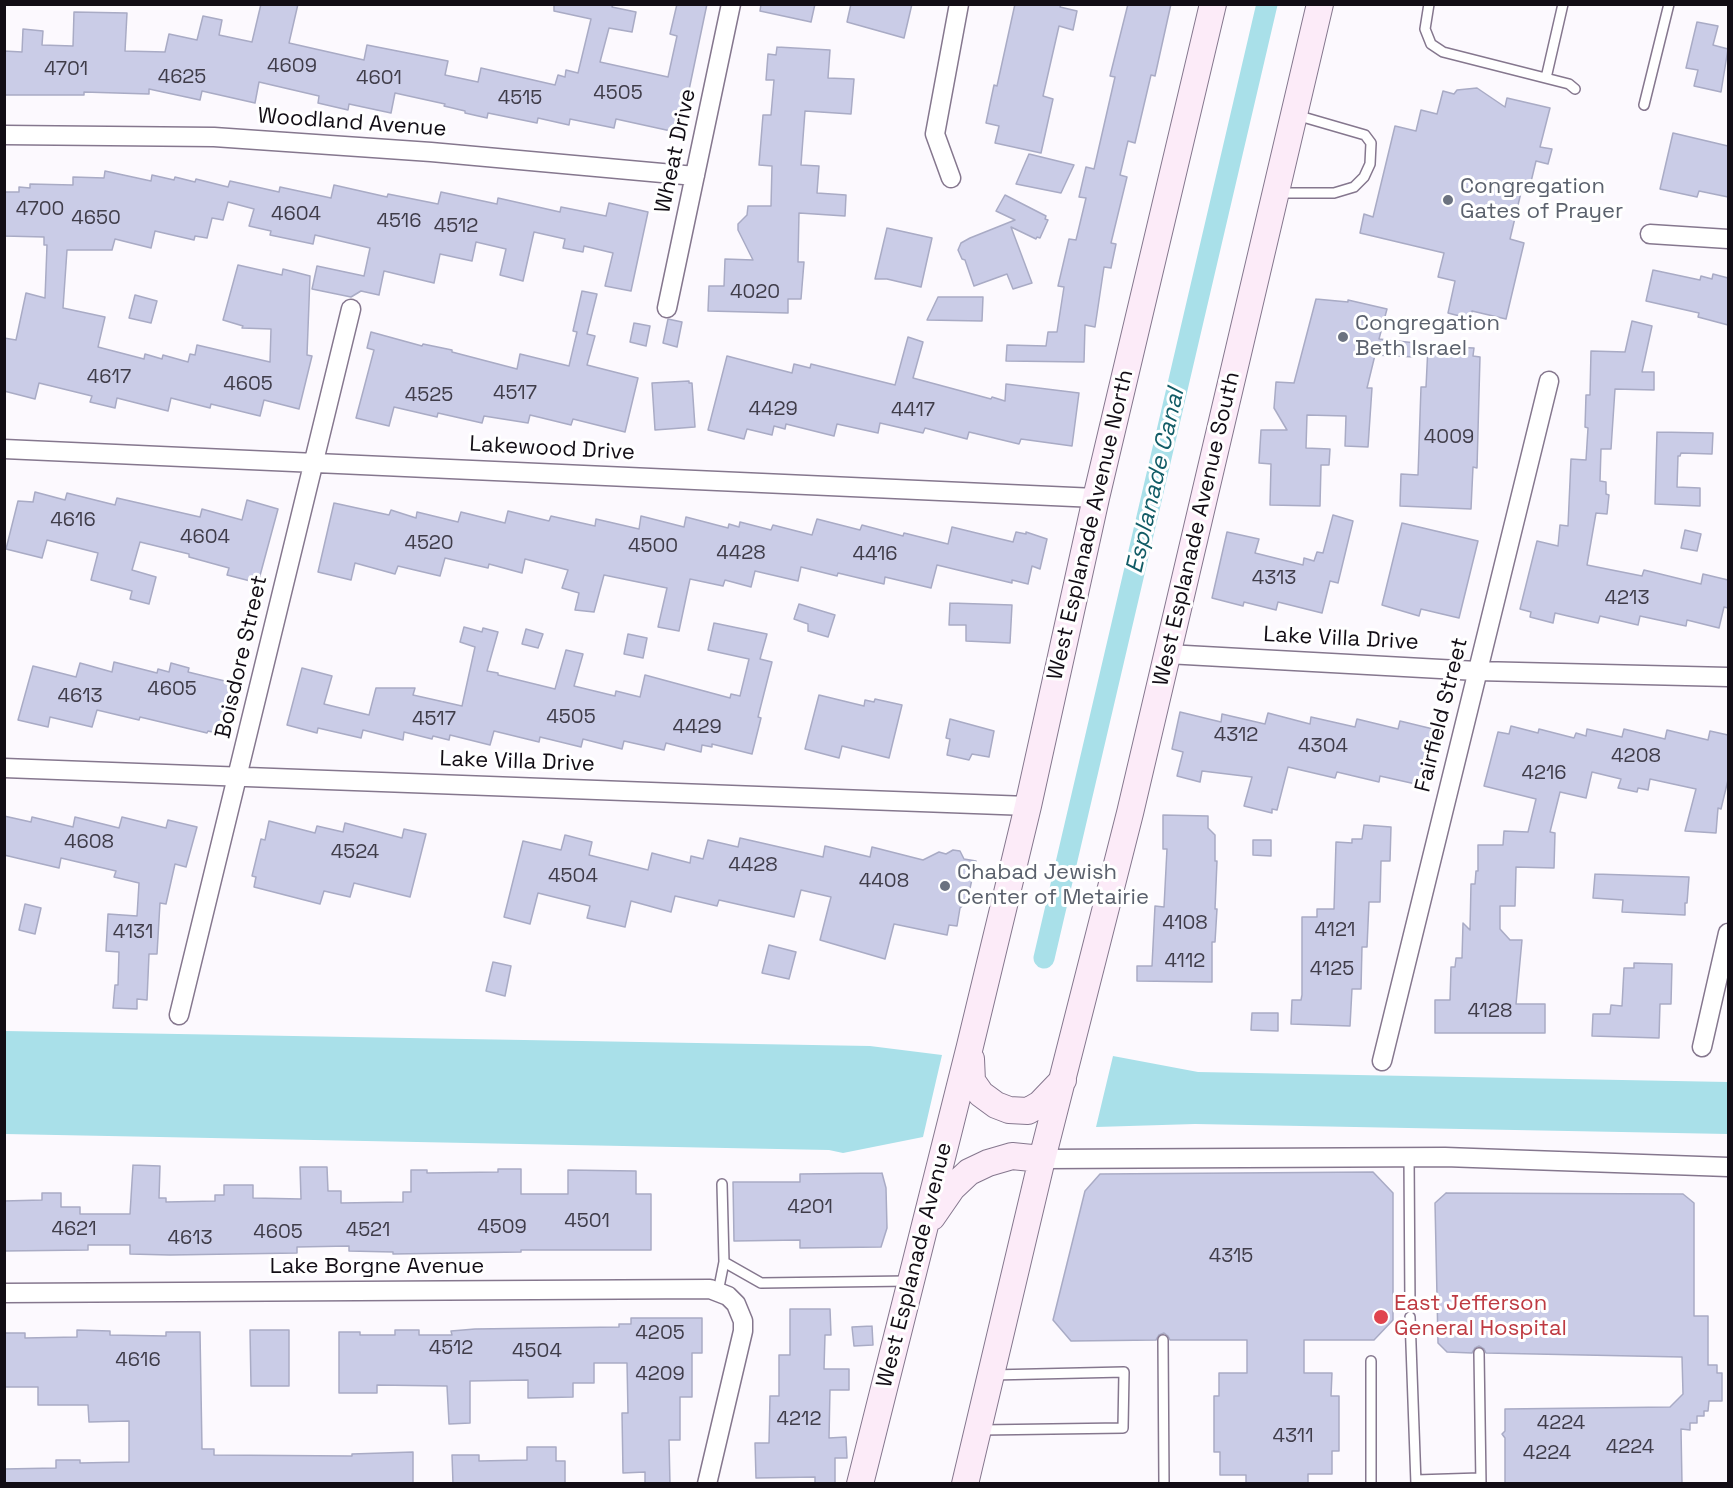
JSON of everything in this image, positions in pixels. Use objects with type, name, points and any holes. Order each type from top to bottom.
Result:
[{"type":"main road","name":"West Esplanade Avenue North","points":[[970,1046],[1028,806],[1096,498],[1213,4]]},
{"type":"main road","name":"West Esplanade Avenue South","points":[[1063,1080],[1167,654],[1320,4]]},
{"type":"main road","points":[[970,1046],[972,1082],[981,1094],[996,1105],[1009,1110],[1028,1111],[1040,1104],[1063,1080]]},
{"type":"main road","name":"West Esplanade Avenue","points":[[860,1484],[970,1046]]},
{"type":"main road","points":[[965,1484],[1063,1080]]},
{"type":"main road","points":[[922,1232],[952,1188],[969,1172],[988,1163],[1012,1156],[1042,1159]]},
{"type":"main road","points":[[873,1434],[874,1484]]},
{"type":"street","name":"Wheat Drive","points":[[667,308],[731,4]]},
{"type":"street","points":[[951,178],[935,134],[959,4]]},
{"type":"street","name":"Woodland Avenue","points":[[4,135],[214,137],[431,152],[695,176]]},
{"type":"street","points":[[1650,234],[1728,239]]},
{"type":"street","name":"Boisdore Street","points":[[179,1015],[351,309]]},
{"type":"street","name":"Fairfield Street","points":[[1382,1061],[1549,381]]},
{"type":"street","name":"Lakewood Drive","points":[[4,448],[1096,498]]},
{"type":"street","name":"Lake Villa Drive","points":[[1167,654],[1477,671],[1728,677]]},
{"type":"street","name":"Lake Villa Drive","points":[[4,768],[1028,806]]},
{"type":"street","points":[[1702,1047],[1728,933]]},
{"type":"street","points":[[1042,1159],[1409,1156],[1728,1167]]},
{"type":"street","name":"Lake Borgne Avenue","points":[[4,1293],[698,1289],[718,1292]]},
{"type":"street","points":[[707,1484],[743,1331],[736,1304],[728,1296],[718,1292]]},
{"type":"lane","points":[[1429,4],[1425,29],[1431,44],[1443,52],[1569,84],[1575,89]]},
{"type":"lane","points":[[1546,78],[1563,4]]},
{"type":"lane","points":[[1644,105],[1669,4]]},
{"type":"lane","points":[[1276,193],[1334,193],[1354,187],[1364,177],[1370,164],[1371,142],[1365,135],[1294,114]]},
{"type":"lane","points":[[1409,1156],[1410,1307]]},
{"type":"lane","points":[[718,1292],[724,1262],[723,1184]]},
{"type":"lane","points":[[724,1262],[761,1284],[910,1281]]},
{"type":"lane","points":[[1410,1317],[1416,1482],[1480,1481],[1479,1353]]},
{"type":"lane","points":[[1163,1340],[1164,1484]]},
{"type":"lane","points":[[1371,1361],[1371,1484]]},
{"type":"lane","points":[[978,1430],[1123,1428],[1124,1372],[991,1375]]},
{"type":"water","points":[[5,1031],[870,1046],[942,1055],[923,1137],[843,1153],[829,1150],[5,1134]]},
{"type":"water","points":[[1113,1056],[1198,1072],[1728,1082],[1728,1134],[1195,1124],[1096,1127]]},
{"type":"building","points":[[261,4],[298,4],[289,43],[364,60],[367,45],[448,61],[445,75],[478,82],[481,68],[555,85],[558,75],[565,77],[566,70],[578,73],[591,19],[554,11],[554,4],[613,4],[612,7],[636,12],[632,32],[609,28],[600,62],[668,77],[677,36],[670,34],[677,4],[707,4],[680,133],[616,119],[614,128],[570,119],[569,125],[538,118],[537,123],[488,113],[487,118],[444,106],[445,104],[395,93],[391,113],[349,104],[348,110],[318,103],[319,96],[259,82],[255,103],[202,91],[200,100],[149,89],[149,94],[84,92],[84,95],[4,95],[4,51],[22,52],[23,29],[43,31],[42,45],[73,46],[74,12],[127,13],[125,51],[165,52],[169,34],[197,40],[203,16],[222,20],[219,35],[252,42]]},
{"type":"building","points":[[761,4],[815,4],[811,22],[760,11]]},
{"type":"building","points":[[851,4],[912,4],[904,38],[847,22]]},
{"type":"building","points":[[1015,4],[1061,4],[1060,7],[1077,11],[1073,30],[1059,26],[1043,96],[1053,99],[1041,153],[995,143],[999,126],[986,123],[994,85],[997,86]]},
{"type":"building","points":[[1128,4],[1171,4],[1155,76],[1151,75],[1135,143],[1128,141],[1120,175],[1127,177],[1111,243],[1116,244],[1111,268],[1104,267],[1095,327],[1085,325],[1084,362],[1006,361],[1007,345],[1046,346],[1048,332],[1057,332],[1064,287],[1058,286],[1069,239],[1076,240],[1086,198],[1079,197],[1086,167],[1094,169],[1115,77],[1110,76]]},
{"type":"building","points":[[1697,22],[1718,26],[1713,45],[1728,49],[1721,92],[1694,86],[1698,70],[1686,68]]},
{"type":"building","points":[[777,47],[830,50],[828,78],[854,79],[851,114],[805,111],[801,165],[819,166],[817,193],[846,195],[845,216],[799,213],[798,262],[804,262],[801,299],[788,299],[788,313],[708,311],[709,286],[724,286],[725,259],[753,260],[738,230],[738,224],[747,215],[748,206],[771,206],[772,166],[759,165],[763,115],[771,115],[774,80],[766,80],[768,54],[776,55]]},
{"type":"building","name":"Congregation Gates of Prayer","points":[[1477,88],[1505,107],[1507,98],[1550,108],[1540,147],[1552,149],[1548,164],[1536,161],[1530,186],[1523,184],[1510,239],[1524,243],[1506,319],[1472,311],[1471,319],[1448,313],[1455,281],[1438,277],[1444,253],[1360,233],[1364,214],[1373,217],[1395,126],[1416,131],[1421,110],[1437,114],[1443,91],[1454,94],[1457,90]]},
{"type":"building","points":[[1673,133],[1728,146],[1728,197],[1699,191],[1697,197],[1660,189]]},
{"type":"building","points":[[1029,154],[1074,165],[1061,193],[1016,184]]},
{"type":"building","points":[[105,171],[151,181],[152,175],[195,182],[196,179],[228,187],[230,181],[279,192],[280,187],[331,198],[334,185],[387,197],[388,194],[438,204],[441,192],[497,204],[498,198],[560,212],[561,207],[606,216],[609,203],[648,212],[631,291],[605,286],[613,253],[584,246],[583,252],[563,248],[565,239],[534,232],[523,281],[500,275],[506,249],[476,242],[472,261],[440,254],[434,283],[384,271],[379,295],[361,291],[351,297],[312,289],[317,266],[364,276],[370,248],[315,235],[313,244],[270,235],[271,231],[249,226],[254,209],[228,202],[223,220],[212,218],[207,238],[195,236],[194,240],[155,231],[151,248],[115,239],[112,250],[67,250],[63,308],[105,317],[98,347],[144,359],[145,354],[162,359],[163,355],[188,362],[190,354],[195,355],[197,345],[270,362],[271,329],[242,328],[243,326],[223,320],[238,265],[282,275],[283,269],[310,276],[307,355],[312,356],[299,409],[264,400],[260,416],[211,404],[210,408],[171,398],[168,411],[117,398],[115,408],[90,402],[92,396],[39,383],[35,399],[4,391],[4,338],[16,340],[26,293],[45,298],[47,245],[44,245],[44,237],[4,236],[4,192],[19,192],[19,187],[30,188],[30,184],[73,185],[73,177],[104,178]]},
{"type":"building","points":[[1005,195],[1046,216],[1045,219],[1048,220],[1040,238],[1036,239],[1011,227],[1032,283],[1013,289],[1007,274],[974,286],[965,260],[962,259],[958,250],[961,243],[970,238],[1015,220],[996,211]]},
{"type":"building","points":[[887,228],[932,238],[921,287],[887,279],[875,279]]},
{"type":"building","points":[[1653,270],[1700,280],[1701,276],[1712,279],[1713,274],[1728,278],[1728,325],[1698,317],[1699,313],[1646,301]]},
{"type":"building","points":[[582,291],[597,294],[587,334],[595,336],[587,365],[638,378],[625,432],[573,419],[571,425],[530,415],[528,423],[484,416],[482,423],[438,413],[437,417],[394,407],[389,426],[356,418],[374,350],[367,348],[371,332],[422,346],[423,344],[452,350],[452,352],[517,369],[520,354],[569,366],[577,332],[573,331]]},
{"type":"building","points":[[135,295],[157,301],[151,323],[129,318]]},
{"type":"building","points":[[938,297],[983,297],[982,321],[927,320]]},
{"type":"building","points":[[1316,299],[1348,302],[1348,300],[1387,309],[1379,339],[1416,343],[1415,357],[1375,355],[1367,388],[1372,388],[1368,447],[1345,446],[1346,416],[1307,415],[1306,448],[1330,449],[1329,465],[1321,465],[1320,506],[1270,505],[1271,464],[1259,463],[1261,430],[1287,430],[1274,408],[1276,382],[1294,383]]},
{"type":"building","points":[[668,319],[682,322],[677,347],[663,343]]},
{"type":"building","points":[[1632,321],[1652,326],[1642,372],[1654,372],[1654,390],[1615,389],[1611,449],[1601,449],[1600,481],[1606,482],[1606,494],[1609,495],[1607,514],[1596,513],[1587,565],[1642,576],[1644,570],[1701,584],[1703,574],[1728,580],[1728,608],[1724,607],[1719,628],[1687,620],[1686,626],[1640,616],[1638,625],[1600,616],[1598,623],[1555,613],[1553,623],[1530,617],[1531,612],[1520,609],[1537,541],[1558,546],[1560,525],[1568,526],[1571,459],[1586,460],[1588,428],[1585,427],[1586,395],[1590,395],[1591,351],[1625,352]]},
{"type":"building","points":[[634,323],[650,326],[646,346],[630,342]]},
{"type":"building","points":[[908,337],[923,342],[913,378],[1005,401],[1006,384],[1079,393],[1072,446],[1021,439],[1019,444],[969,432],[967,439],[925,428],[923,433],[880,423],[878,433],[837,424],[834,436],[786,424],[785,429],[774,426],[772,435],[747,429],[744,439],[708,430],[727,356],[792,373],[794,364],[810,368],[811,364],[895,385]]},
{"type":"building","points":[[1428,346],[1474,348],[1473,356],[1480,357],[1477,468],[1473,467],[1471,509],[1400,506],[1401,474],[1418,475],[1421,387],[1426,387]]},
{"type":"building","points":[[689,381],[692,383],[695,427],[655,430],[652,383]]},
{"type":"building","points":[[1657,432],[1713,433],[1712,454],[1681,453],[1678,456],[1677,487],[1700,488],[1700,506],[1655,504]]},
{"type":"building","points":[[35,492],[65,500],[67,493],[115,505],[117,498],[200,517],[202,509],[242,520],[247,500],[278,509],[258,583],[227,575],[229,568],[189,557],[189,554],[140,542],[132,570],[156,577],[149,604],[130,599],[132,591],[91,580],[98,553],[47,540],[42,558],[6,549],[18,501],[33,502]]},
{"type":"building","points":[[334,503],[389,515],[391,510],[416,518],[417,512],[458,522],[461,512],[505,523],[508,511],[549,521],[551,516],[595,526],[596,519],[639,529],[641,516],[684,527],[686,517],[728,528],[729,524],[739,527],[740,522],[771,530],[773,525],[812,535],[817,519],[860,530],[862,525],[903,536],[904,533],[948,544],[952,527],[1013,542],[1016,532],[1026,534],[1026,532],[1047,539],[1040,569],[1032,566],[1028,584],[1012,580],[1012,583],[937,565],[931,588],[885,577],[884,584],[801,567],[798,581],[755,571],[751,587],[725,580],[723,586],[690,579],[679,631],[658,627],[667,588],[604,575],[594,612],[575,610],[579,593],[562,588],[568,570],[525,559],[522,573],[489,564],[488,568],[445,558],[440,576],[398,566],[395,574],[355,563],[351,580],[318,572]]},
{"type":"building","points":[[1333,515],[1353,521],[1338,583],[1330,581],[1322,613],[1278,602],[1276,610],[1244,602],[1243,606],[1212,598],[1227,532],[1259,539],[1255,553],[1303,565],[1304,558],[1314,561],[1317,552],[1323,553]]},
{"type":"building","points":[[1402,523],[1478,541],[1459,618],[1421,609],[1419,616],[1382,605]]},
{"type":"building","points":[[1685,530],[1701,534],[1697,551],[1681,548]]},
{"type":"building","points":[[950,603],[1012,605],[1010,643],[966,641],[966,625],[949,625]]},
{"type":"building","points":[[799,604],[835,615],[828,637],[808,631],[808,624],[794,619]]},
{"type":"building","points":[[714,623],[767,634],[760,659],[772,662],[758,717],[761,718],[752,754],[712,744],[712,747],[702,745],[701,752],[666,743],[664,750],[624,741],[622,749],[583,739],[581,747],[540,737],[539,742],[494,731],[490,745],[450,735],[449,740],[433,736],[432,739],[404,732],[403,740],[363,730],[361,738],[318,728],[317,733],[287,725],[302,668],[332,676],[324,704],[369,715],[376,688],[415,688],[413,695],[462,706],[475,647],[460,642],[464,627],[482,632],[483,628],[498,632],[487,671],[498,673],[498,675],[555,689],[566,650],[583,654],[574,686],[615,696],[616,691],[640,697],[645,675],[730,698],[731,694],[740,696],[749,659],[708,650]]},
{"type":"building","points":[[526,629],[543,634],[538,648],[522,644]]},
{"type":"building","points":[[628,634],[647,638],[643,658],[624,654]]},
{"type":"building","points":[[114,662],[157,673],[158,669],[169,672],[171,663],[189,668],[188,672],[233,683],[221,734],[208,731],[207,733],[140,717],[139,720],[97,710],[92,727],[50,717],[48,727],[18,720],[33,666],[76,677],[80,663],[112,672]]},
{"type":"building","points":[[819,695],[864,706],[865,700],[874,702],[875,699],[902,705],[889,758],[842,746],[839,758],[805,749]]},
{"type":"building","points":[[1180,712],[1221,722],[1222,714],[1265,724],[1268,713],[1310,724],[1311,717],[1355,727],[1357,719],[1398,729],[1400,721],[1433,729],[1420,785],[1380,776],[1379,782],[1337,772],[1335,778],[1288,767],[1277,810],[1272,809],[1272,813],[1244,806],[1252,777],[1202,771],[1200,782],[1177,776],[1183,752],[1172,749]]},
{"type":"building","points":[[950,719],[994,731],[989,757],[972,754],[969,760],[947,755],[950,739],[946,738]]},
{"type":"building","points":[[1511,726],[1538,733],[1539,729],[1574,738],[1576,733],[1586,736],[1587,729],[1622,737],[1624,729],[1665,739],[1667,730],[1708,740],[1710,731],[1728,735],[1728,780],[1721,809],[1718,808],[1716,833],[1685,831],[1696,789],[1650,779],[1648,790],[1638,788],[1637,792],[1618,788],[1621,779],[1592,772],[1586,798],[1560,792],[1550,832],[1555,833],[1554,868],[1516,867],[1515,906],[1500,906],[1500,929],[1510,940],[1522,940],[1516,1004],[1545,1004],[1545,1033],[1435,1033],[1435,1000],[1450,1000],[1451,967],[1455,967],[1456,958],[1462,958],[1463,923],[1470,930],[1471,884],[1475,884],[1476,871],[1478,871],[1478,845],[1503,845],[1504,831],[1528,832],[1536,799],[1484,786],[1498,732],[1509,734]]},
{"type":"building","points":[[1163,815],[1208,816],[1208,828],[1215,835],[1215,861],[1217,861],[1215,909],[1217,909],[1215,942],[1212,942],[1212,982],[1137,981],[1137,966],[1152,966],[1155,906],[1164,907],[1167,849],[1163,849]]},
{"type":"building","points":[[4,816],[31,822],[32,817],[73,827],[75,817],[119,828],[122,817],[166,828],[168,820],[197,827],[186,867],[175,864],[166,904],[160,903],[157,954],[149,954],[147,1000],[137,999],[137,1009],[113,1008],[115,985],[118,985],[119,952],[106,951],[108,914],[137,916],[139,883],[114,877],[116,871],[61,858],[59,868],[4,855]]},
{"type":"building","points":[[269,821],[315,833],[317,826],[343,832],[345,823],[402,838],[404,829],[426,834],[410,897],[354,883],[350,897],[324,891],[320,904],[254,887],[256,877],[252,876],[261,839],[265,840]]},
{"type":"building","points":[[1364,825],[1391,827],[1390,861],[1381,861],[1380,902],[1369,902],[1367,947],[1362,947],[1361,989],[1352,989],[1350,1026],[1291,1024],[1292,1000],[1301,1000],[1302,995],[1302,917],[1317,917],[1317,909],[1334,909],[1336,842],[1352,843],[1352,839],[1362,839]]},
{"type":"building","points":[[565,835],[592,842],[589,855],[648,870],[652,853],[690,863],[691,856],[703,859],[708,840],[738,847],[740,838],[823,857],[825,846],[870,857],[872,847],[923,860],[939,852],[946,854],[953,850],[960,851],[964,859],[976,861],[967,902],[960,908],[957,926],[949,925],[947,935],[894,924],[885,959],[820,940],[831,897],[801,890],[794,917],[719,900],[717,906],[675,896],[671,912],[631,901],[625,927],[587,918],[590,906],[538,893],[530,924],[504,917],[523,841],[561,850]]},
{"type":"building","points":[[1253,840],[1271,840],[1271,856],[1253,855]]},
{"type":"building","points":[[1595,874],[1689,877],[1685,915],[1622,912],[1623,900],[1593,898]]},
{"type":"building","points":[[25,904],[41,908],[35,934],[19,930]]},
{"type":"building","points":[[769,945],[796,952],[789,979],[762,973]]},
{"type":"building","points":[[493,962],[511,966],[505,996],[486,991]]},
{"type":"building","points":[[1634,963],[1672,964],[1671,1004],[1660,1004],[1659,1038],[1592,1036],[1593,1014],[1610,1014],[1611,1005],[1622,1006],[1624,968],[1634,968]]},
{"type":"building","points":[[1252,1013],[1278,1013],[1278,1031],[1251,1030]]},
{"type":"building","points":[[133,1165],[160,1166],[159,1198],[166,1198],[166,1202],[215,1201],[215,1195],[224,1195],[224,1185],[253,1185],[253,1198],[301,1199],[300,1167],[327,1167],[328,1191],[341,1191],[341,1203],[403,1202],[403,1192],[411,1192],[411,1170],[427,1170],[427,1173],[498,1172],[498,1169],[521,1169],[521,1194],[568,1194],[568,1170],[636,1171],[636,1194],[651,1194],[651,1250],[521,1250],[521,1252],[393,1254],[393,1252],[349,1251],[349,1246],[297,1247],[297,1253],[170,1255],[130,1254],[130,1245],[88,1245],[88,1250],[4,1251],[4,1201],[42,1200],[42,1193],[61,1193],[61,1207],[80,1207],[80,1214],[130,1214]]},
{"type":"building","points":[[1373,1172],[1393,1193],[1393,1320],[1374,1340],[1304,1340],[1304,1373],[1332,1373],[1331,1396],[1339,1396],[1339,1451],[1332,1451],[1332,1474],[1308,1474],[1308,1484],[1246,1483],[1246,1475],[1220,1475],[1220,1452],[1214,1452],[1214,1396],[1219,1396],[1219,1373],[1247,1373],[1247,1340],[1170,1340],[1164,1333],[1156,1340],[1071,1341],[1053,1320],[1085,1191],[1100,1174]]},
{"type":"building","points":[[882,1173],[886,1188],[887,1228],[881,1247],[800,1248],[800,1240],[734,1241],[733,1182],[800,1182],[800,1174]]},
{"type":"building","points":[[1446,1193],[1683,1194],[1694,1203],[1694,1316],[1708,1316],[1708,1365],[1717,1365],[1717,1373],[1722,1373],[1722,1401],[1709,1401],[1708,1411],[1704,1411],[1704,1416],[1697,1416],[1697,1423],[1690,1423],[1690,1430],[1681,1429],[1682,1484],[1505,1484],[1505,1438],[1502,1434],[1505,1431],[1505,1409],[1670,1407],[1683,1394],[1682,1357],[1486,1353],[1479,1346],[1472,1353],[1447,1352],[1438,1343],[1435,1203]]},
{"type":"building","points":[[790,1309],[830,1309],[831,1335],[825,1335],[824,1369],[849,1369],[849,1390],[830,1390],[829,1438],[846,1437],[847,1458],[835,1458],[835,1484],[815,1484],[815,1477],[756,1478],[755,1443],[769,1443],[770,1396],[779,1396],[779,1355],[790,1355]]},
{"type":"building","points":[[631,1318],[702,1318],[702,1353],[692,1353],[692,1397],[680,1397],[680,1440],[669,1440],[670,1484],[645,1484],[645,1472],[623,1473],[622,1413],[628,1413],[627,1363],[594,1363],[594,1383],[573,1383],[573,1397],[528,1398],[528,1380],[470,1381],[470,1423],[449,1424],[447,1386],[377,1385],[377,1393],[339,1393],[339,1332],[360,1332],[360,1335],[395,1335],[395,1330],[419,1330],[419,1335],[452,1335],[451,1331],[475,1329],[619,1327],[619,1324],[631,1324]]},
{"type":"building","points":[[872,1326],[873,1345],[854,1346],[852,1327]]},
{"type":"building","points":[[77,1330],[110,1331],[110,1335],[166,1336],[166,1332],[200,1332],[202,1449],[214,1449],[214,1455],[352,1456],[352,1454],[413,1452],[413,1484],[4,1484],[4,1469],[56,1468],[56,1460],[80,1460],[80,1463],[129,1462],[129,1421],[89,1422],[88,1405],[38,1405],[38,1387],[4,1387],[4,1333],[25,1333],[25,1338],[77,1337]]},
{"type":"building","points":[[250,1330],[289,1330],[289,1386],[251,1386]]},
{"type":"building","points":[[527,1447],[556,1447],[556,1461],[565,1461],[565,1484],[453,1484],[452,1455],[479,1455],[479,1461],[527,1460]]},
{"type":"waterway","name":"Esplanade Canal","points":[[1044,958],[1267,4]]},
{"type":"place","name":"Congregation Gates of Prayer","points":[[1448,200]]},
{"type":"place","name":"Congregation Beth Israel","points":[[1343,337]]},
{"type":"place","name":"Chabad Jewish Center of Metairie","points":[[945,886]]},
{"type":"place","name":"East Jefferson General Hospital","points":[[1381,1317]]}]
